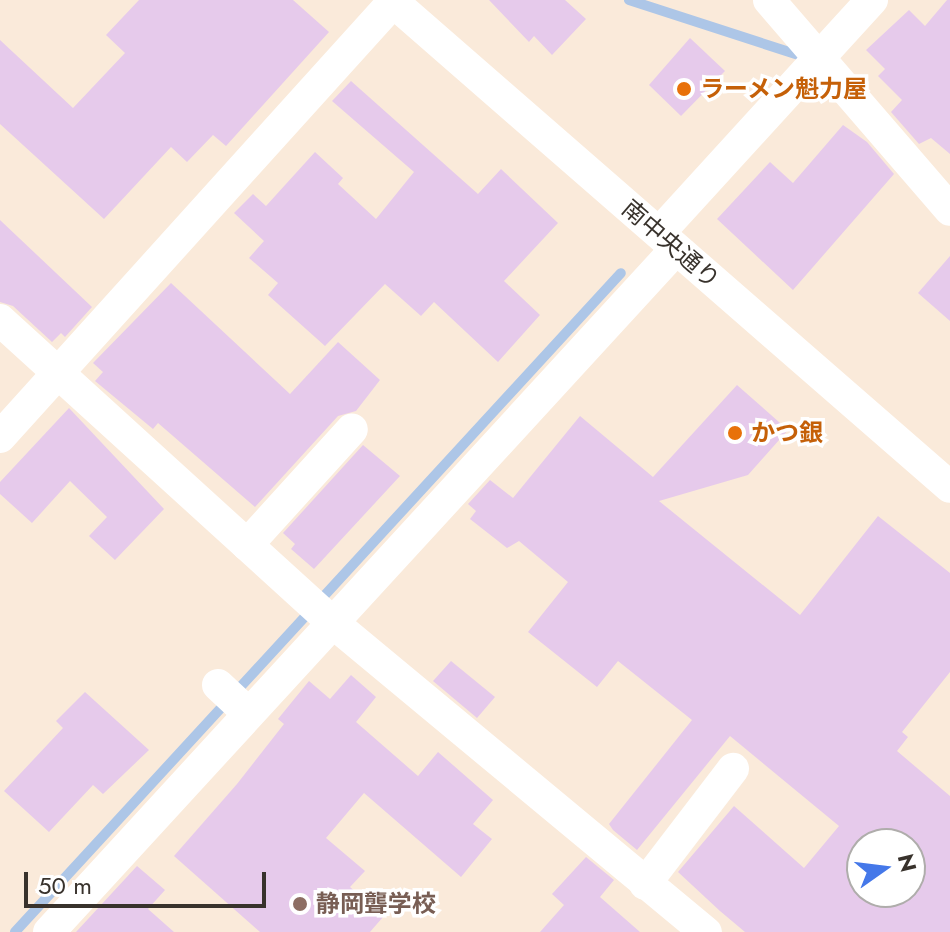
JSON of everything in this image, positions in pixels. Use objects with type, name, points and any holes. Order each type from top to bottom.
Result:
[{"type":"street","points":[[769,0],[816,60],[950,210]]},
{"type":"street","points":[[49,932],[668,241],[816,60],[872,0]]},
{"type":"street","points":[[0,437],[396,2]]},
{"type":"street","name":"南中央通り","points":[[396,2],[950,487]]},
{"type":"street","points":[[0,320],[330,620],[706,932]]},
{"type":"street","points":[[247,545],[352,429]]},
{"type":"street","points":[[218,685],[247,712]]},
{"type":"street","points":[[645,884],[733,769]]},
{"type":"building","points":[[139,0],[293,0],[329,32],[226,146],[213,135],[187,162],[171,147],[104,219],[0,124],[0,40],[73,108],[125,53],[106,35]]},
{"type":"building","points":[[489,0],[565,0],[586,19],[552,55],[534,36],[529,42]]},
{"type":"building","points":[[950,0],[950,154],[931,138],[919,144],[891,112],[902,100],[878,76],[885,69],[866,50],[909,10],[925,26]]},
{"type":"building","points":[[690,38],[725,71],[681,116],[649,85]]},
{"type":"building","points":[[351,81],[478,194],[501,169],[558,223],[504,281],[540,315],[498,362],[434,302],[421,316],[385,284],[325,346],[268,295],[278,283],[249,258],[264,241],[234,213],[253,194],[266,206],[315,152],[343,178],[338,184],[376,219],[414,172],[332,101]]},
{"type":"building","points":[[843,125],[867,142],[894,174],[793,290],[717,219],[770,162],[793,183]]},
{"type":"building","points":[[0,220],[92,307],[65,337],[61,333],[52,342],[13,306],[0,302]]},
{"type":"building","points":[[950,256],[950,321],[918,293]]},
{"type":"building","points":[[171,283],[290,394],[338,342],[380,380],[356,411],[338,416],[255,507],[158,423],[153,429],[95,381],[103,372],[93,363]]},
{"type":"building","points":[[737,385],[788,430],[748,475],[659,501],[800,615],[878,516],[950,573],[950,672],[902,732],[908,737],[897,751],[950,796],[950,932],[745,932],[720,911],[678,872],[734,806],[804,868],[839,826],[730,736],[637,850],[613,830],[609,824],[692,720],[618,661],[597,687],[528,632],[568,582],[519,541],[507,548],[470,519],[476,511],[468,504],[490,480],[513,498],[580,416],[653,477]]},
{"type":"building","points":[[69,408],[164,509],[115,560],[89,536],[107,517],[70,481],[32,523],[0,494],[0,482]]},
{"type":"building","points":[[363,445],[400,476],[314,569],[291,549],[295,544],[283,533]]},
{"type":"building","points":[[451,661],[495,697],[477,718],[433,681]]},
{"type":"building","points":[[351,675],[376,697],[356,722],[418,776],[438,752],[493,800],[473,824],[492,839],[461,877],[364,793],[326,838],[365,871],[350,887],[383,917],[370,932],[260,932],[174,856],[284,724],[278,719],[309,681],[330,699]]},
{"type":"building","points":[[85,692],[149,750],[103,794],[93,785],[49,832],[4,791],[63,728],[56,721]]},
{"type":"building","points":[[586,857],[614,880],[600,897],[640,932],[540,932],[564,905],[552,894]]},
{"type":"building","points":[[137,866],[165,890],[148,909],[174,932],[76,932]]},
{"type":"waterway","points":[[629,0],[804,57]]},
{"type":"waterway","points":[[15,932],[621,273]]},
{"type":"place","name":"ラーメン魁力屋","points":[[684,89]]},
{"type":"place","name":"かつ銀","points":[[735,433]]},
{"type":"place","name":"静岡聾学校","points":[[300,904]]}]
